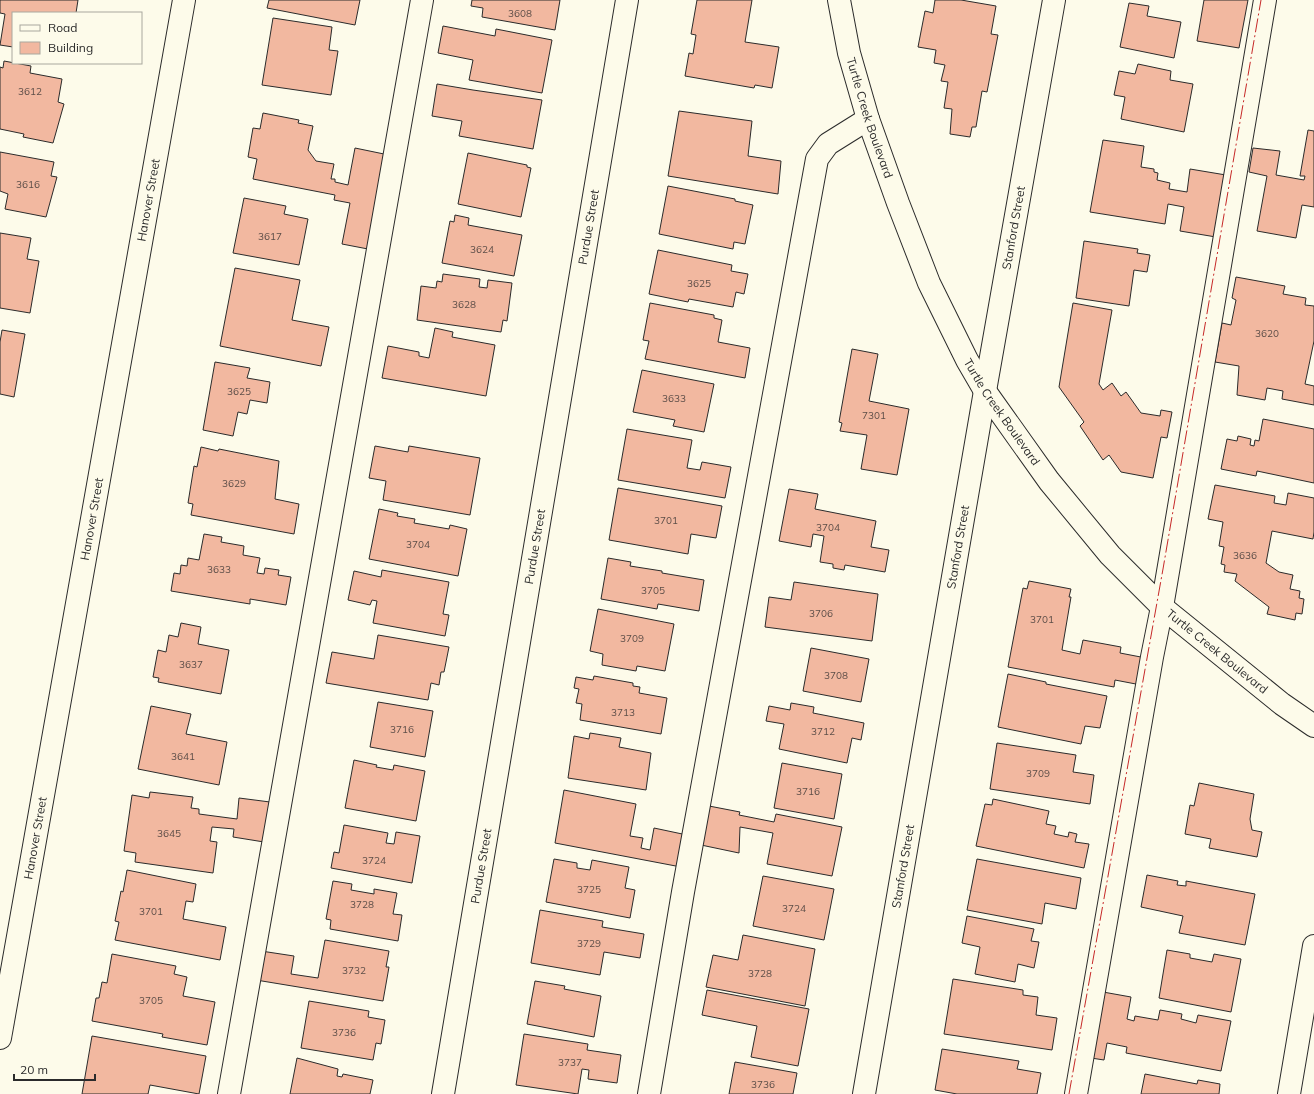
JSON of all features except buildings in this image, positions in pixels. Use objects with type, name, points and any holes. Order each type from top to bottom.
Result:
[{"type":"street","name":"Hanover Street","points":[[0,1038],[184,0]]},
{"type":"street","points":[[229,1094],[422,0]]},
{"type":"street","name":"Purdue Street","points":[[443,1094],[627,0]]},
{"type":"street","name":"Turtle Creek Boulevard","points":[[838,0],[849,53],[868,119],[898,203],[929,283],[966,360],[985,390],[1049,481],[1110,555],[1162,607],[1282,704],[1314,726]]},
{"type":"street","name":"Stanford Street","points":[[864,1094],[985,390],[1054,0]]},
{"type":"street","points":[[1076,1094],[1162,607],[1265,0]]},
{"type":"street","points":[[649,1094],[687,869],[817,159],[828,144],[868,119]]},
{"type":"street","points":[[1289,1094],[1314,946]]},
{"type":"power","points":[[1069,1094],[1163,569],[1261,0]]}]
